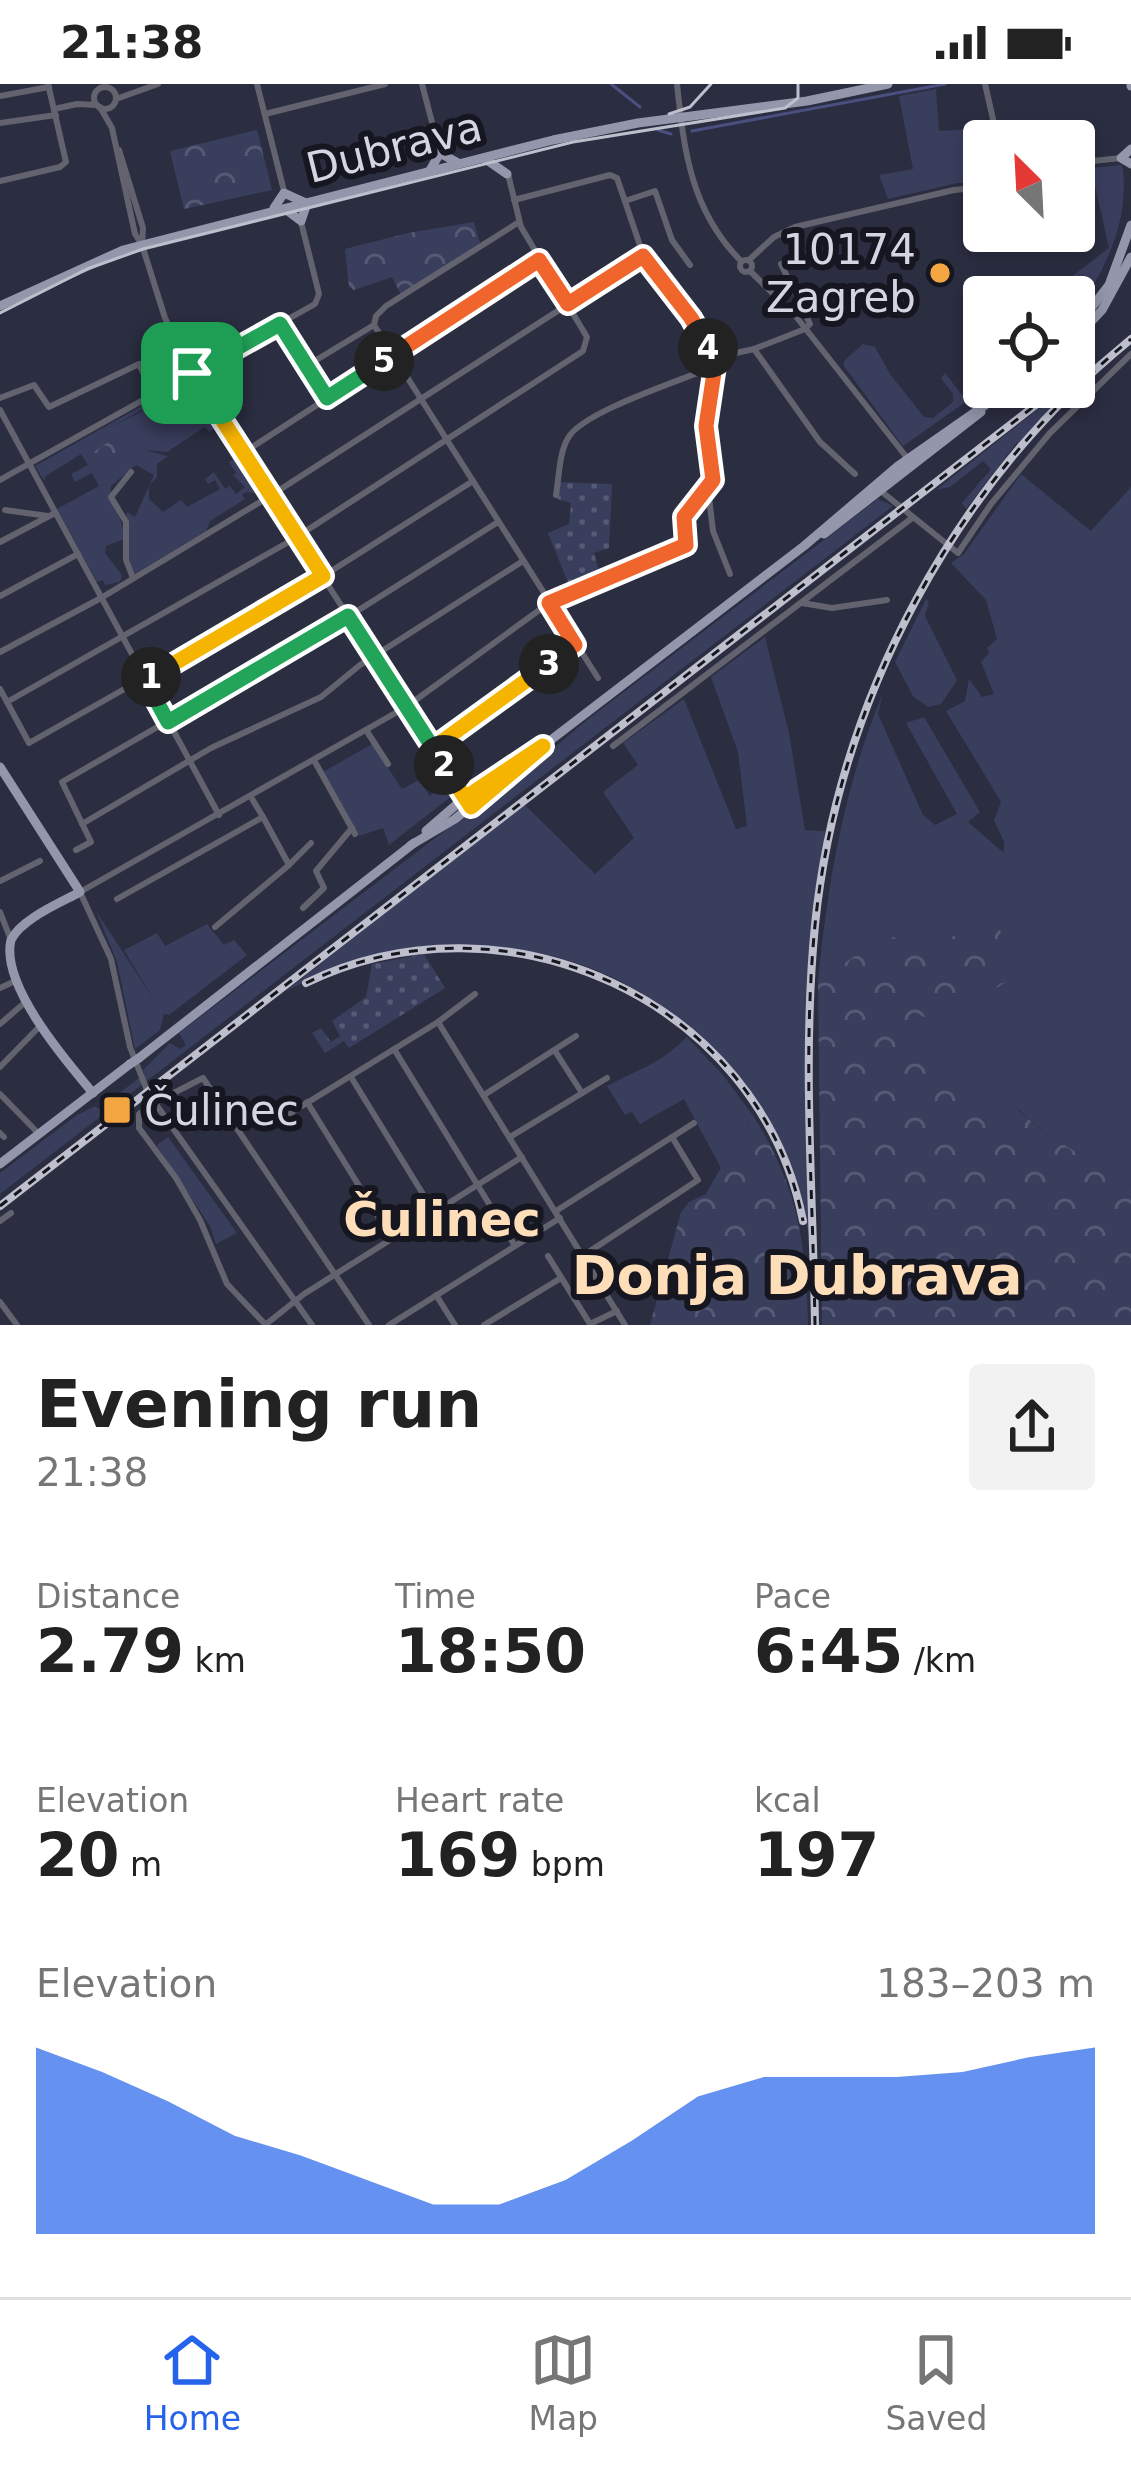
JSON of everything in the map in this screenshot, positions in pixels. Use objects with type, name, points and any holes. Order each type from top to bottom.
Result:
[{"type":"main road","name":"Dubrava","points":[[0,306],[93,261],[142,244],[515,150],[616,127],[885,84]]},
{"type":"main road","points":[[1126,161],[1131,149]]},
{"type":"main road","points":[[484,158],[507,174],[515,150]]},
{"type":"main road","points":[[429,172],[440,153],[461,164]]},
{"type":"main road","points":[[265,214],[278,205],[284,193],[307,203],[301,221],[285,209]]},
{"type":"main road","points":[[1095,303],[1108,285],[1131,225]]},
{"type":"main road","points":[[1095,314],[1114,291],[1131,256]]},
{"type":"main road","points":[[0,1164],[983,408]]},
{"type":"main road","points":[[804,546],[882,492],[911,462]]},
{"type":"main road","points":[[0,767],[80,892],[7,942],[8,977],[22,1005],[92,1094]]},
{"type":"main road","points":[[56,906],[65,892],[64,867]]},
{"type":"main road","points":[[72,1109],[79,1086],[76,1073]]},
{"type":"street","points":[[0,123],[55,112],[104,88],[158,84]]},
{"type":"street","points":[[257,84],[284,193]]},
{"type":"street","points":[[265,114],[385,84]]},
{"type":"street","points":[[422,84],[440,153]]},
{"type":"street","points":[[677,84],[686,164],[699,200],[714,228],[745,261]]},
{"type":"street","points":[[985,84],[993,120]]},
{"type":"street","points":[[0,96],[48,86],[66,158],[63,164],[0,181]]},
{"type":"street","points":[[104,88],[114,103],[112,128]]},
{"type":"street","points":[[104,88],[99,106],[112,128],[164,318],[192,373],[468,802]]},
{"type":"street","points":[[76,104],[114,103],[140,88]]},
{"type":"street","points":[[1095,162],[1126,161]]},
{"type":"street","points":[[7,702],[297,537],[574,358],[586,344],[582,326],[519,222],[507,174]]},
{"type":"street","points":[[514,200],[610,175],[617,178],[643,256],[691,318],[714,362],[706,426],[712,474],[709,488],[713,531],[730,574]]},
{"type":"street","points":[[911,462],[805,329],[750,271],[742,271],[745,261],[795,226],[963,190]]},
{"type":"street","points":[[625,201],[655,191],[670,236],[690,265]]},
{"type":"street","points":[[0,480],[318,301],[301,221]]},
{"type":"street","points":[[519,222],[386,306],[374,325],[598,678]]},
{"type":"street","points":[[0,652],[270,496],[643,256]]},
{"type":"street","points":[[243,453],[539,260]]},
{"type":"street","points":[[556,495],[565,445],[575,429],[594,416],[714,362],[805,329],[810,323],[808,314],[781,264]]},
{"type":"street","points":[[280,324],[327,398]]},
{"type":"street","points":[[318,359],[374,325]]},
{"type":"street","points":[[754,349],[820,442],[855,474]]},
{"type":"street","points":[[882,492],[958,553],[991,504],[1058,424],[1131,354]]},
{"type":"street","points":[[0,398],[34,386],[49,407],[140,364],[153,394]]},
{"type":"street","points":[[0,410],[51,515],[78,554],[219,815]]},
{"type":"street","points":[[131,472],[111,497],[126,522],[126,560],[133,578]]},
{"type":"street","points":[[0,689],[29,743],[323,576],[472,482]]},
{"type":"street","points":[[312,1325],[148,1093],[130,1047],[111,959],[80,892],[406,707],[549,603],[682,548],[687,542],[683,522],[687,512],[709,488]]},
{"type":"street","points":[[5,510],[51,515]]},
{"type":"street","points":[[0,542],[51,515]]},
{"type":"street","points":[[614,746],[912,518]]},
{"type":"street","points":[[76,850],[91,842],[62,787],[67,778],[348,616],[498,522]]},
{"type":"street","points":[[0,596],[78,554]]},
{"type":"street","points":[[82,824],[212,748],[321,698],[374,656],[523,561]]},
{"type":"street","points":[[802,602],[832,608],[887,600]]},
{"type":"street","points":[[433,748],[575,645]]},
{"type":"street","points":[[366,730],[388,764]]},
{"type":"street","points":[[303,908],[324,888],[316,872],[354,831],[315,761]]},
{"type":"street","points":[[251,797],[289,865]]},
{"type":"street","points":[[117,899],[263,817]]},
{"type":"street","points":[[215,927],[311,843]]},
{"type":"street","points":[[0,881],[40,861]]},
{"type":"street","points":[[1,916],[7,942]]},
{"type":"street","points":[[0,988],[8,977]]},
{"type":"street","points":[[289,1114],[475,994]]},
{"type":"street","points":[[0,1024],[22,1005]]},
{"type":"street","points":[[438,1022],[625,1325]]},
{"type":"street","points":[[0,1067],[39,1027]]},
{"type":"street","points":[[484,1095],[576,1036]]},
{"type":"street","points":[[394,1049],[515,1246]]},
{"type":"street","points":[[555,1050],[582,1094]]},
{"type":"street","points":[[350,1076],[434,1212]]},
{"type":"street","points":[[368,1325],[335,1275],[203,1078],[139,1114],[139,1127],[200,1220],[227,1284],[265,1325],[294,1301],[335,1275],[392,1239],[434,1212],[523,1157]]},
{"type":"street","points":[[510,1137],[608,1078]]},
{"type":"street","points":[[0,1094],[39,1134]]},
{"type":"street","points":[[307,1102],[392,1239]]},
{"type":"street","points":[[388,1325],[515,1246],[694,1123]]},
{"type":"street","points":[[584,1255],[698,1180],[672,1137]]},
{"type":"street","points":[[0,1221],[11,1213]]},
{"type":"street","points":[[548,1256],[590,1324],[617,1312]]},
{"type":"street","points":[[484,1325],[561,1278]]},
{"type":"street","points":[[436,1294],[454,1325]]},
{"type":"street","points":[[0,1303],[17,1325]]},
{"type":"green space","points":[[936,89],[939,131],[963,129],[963,183],[888,199],[879,175],[913,169],[899,96]]},
{"type":"green space","points":[[257,130],[272,190],[184,209],[170,151]]},
{"type":"green space","points":[[1122,165],[1124,184],[1119,224],[1106,262],[1095,281],[1095,276],[1072,276],[1109,248],[1095,168]]},
{"type":"green space","points":[[474,222],[480,243],[401,295],[392,277],[354,290],[349,287],[345,249]]},
{"type":"green space","points":[[863,344],[875,347],[924,417],[933,418],[953,402],[941,378],[945,373],[963,396],[963,404],[903,446],[844,361]]},
{"type":"green space","points":[[189,387],[215,428],[209,432],[205,427],[167,452],[144,450],[168,456],[157,464],[157,477],[149,486],[154,475],[136,465],[111,486],[125,539],[106,546],[105,553],[122,575],[120,582],[105,585],[103,580],[97,582],[57,509],[99,486],[92,473],[75,482],[71,474],[88,465],[81,454],[44,481],[35,466],[165,393],[108,429]]},
{"type":"green space","points":[[1039,408],[1058,408],[1016,451],[1018,441],[966,509],[962,503],[991,469],[983,461],[950,487],[936,490]]},
{"type":"green space","points":[[130,428],[145,452],[102,480],[87,456]]},
{"type":"green space","points":[[235,458],[255,493],[246,492],[245,499],[210,521],[206,531],[134,574],[126,515],[135,517],[149,486],[149,499],[163,512],[181,500],[187,507],[220,489],[215,480],[208,484],[205,479],[214,472],[225,489],[230,486],[236,494],[245,487],[233,475],[229,462]]},
{"type":"green space","points":[[1021,474],[1091,531],[1131,487],[1131,1185],[1046,1134],[1017,1108],[1001,1134],[980,1117],[974,1089],[909,1052],[916,1015],[998,924],[930,943],[886,936],[818,980],[840,834],[883,693],[878,714],[923,815],[935,825],[957,814],[906,723],[924,717],[980,812],[968,822],[1004,853],[994,820],[1001,802],[946,711],[965,701],[969,679],[982,697],[994,694],[981,662],[997,639],[986,600],[951,563],[964,554]]},
{"type":"green space","points":[[558,482],[612,484],[609,548],[594,553],[599,571],[569,585],[548,533],[569,524],[571,503],[557,499]]},
{"type":"green space","points":[[878,499],[893,506],[0,1194],[0,1173],[77,1115],[95,1106],[99,1109],[144,1074],[170,1043],[180,1049],[186,1045],[179,1033],[484,801],[488,804],[587,720]]},
{"type":"green space","points":[[926,599],[925,616],[957,680],[941,704],[928,707],[913,696],[895,662]]},
{"type":"green space","points":[[765,637],[789,733],[805,830],[825,831],[808,982],[810,1238],[780,1150],[735,1077],[679,1019],[612,977],[538,953],[458,946],[373,959],[286,991],[524,804],[595,874],[634,838],[603,792],[638,765],[623,743],[684,699],[736,829],[747,826],[738,752],[711,677]]},
{"type":"green space","points":[[372,744],[402,789],[419,780],[430,796],[447,782],[453,795],[389,845],[383,828],[359,836],[323,772]]},
{"type":"green space","points":[[96,911],[154,1000],[124,950],[157,933],[165,946],[207,924],[224,945],[234,940],[247,955],[169,1015],[164,1014],[160,1030],[135,1049],[117,962]]},
{"type":"green space","points":[[998,923],[1014,977],[943,1021],[916,1015],[910,1051],[975,1089],[980,1117],[1000,1133],[1016,1108],[1046,1134],[1131,1185],[1131,1325],[822,1325],[818,980],[886,936],[930,943]]},
{"type":"green space","points":[[424,954],[445,988],[349,1048],[344,1041],[325,1053],[312,1033],[321,1028],[331,1042],[340,1036],[332,1021],[366,997],[372,964]]},
{"type":"green space","points":[[687,1037],[754,1117],[747,1121],[751,1133],[738,1137],[721,1168],[684,1099],[640,1124],[632,1112],[625,1115],[607,1086],[658,1060]]},
{"type":"green space","points":[[754,1117],[781,1168],[797,1216],[808,1325],[650,1325],[681,1212],[706,1194],[738,1137],[751,1133],[747,1120]]},
{"type":"green space","points":[[168,1137],[237,1233],[216,1244],[210,1226],[158,1148]]},
{"type":"waterway","points":[[611,84],[640,107]]},
{"type":"waterway","points":[[692,131],[945,84]]},
{"type":"waterway","points":[[658,130],[671,134]]},
{"type":"tram line","points":[[669,114],[690,107],[711,84]]},
{"type":"tram line","points":[[0,313],[87,269],[143,249],[573,142],[785,108],[798,98],[798,84]]},
{"type":"railway","points":[[815,1325],[811,975],[828,841],[849,758],[879,678],[916,601],[960,528],[1011,459],[1068,396],[1131,339]]},
{"type":"railway","points":[[0,1206],[1032,408]]},
{"type":"railway","points":[[306,983],[382,956],[461,948],[539,957],[613,983],[679,1023],[735,1077],[777,1143],[803,1221]]},
{"type":"place","name":"10174 Zagreb","points":[[940,273]]},
{"type":"place","name":"Čulinec","points":[[117,1110]]},
{"type":"district","name":"Čulinec","points":[[442,1219]]},
{"type":"district","name":"Donja Dubrava","points":[[797,1275]]},
{"type":"route","points":[[192,373],[280,324],[327,398],[539,260],[568,304],[643,256],[691,318],[713,358],[706,426],[713,480],[684,517],[686,545],[549,603],[575,645],[433,748],[461,792],[471,807],[543,746],[490,781],[465,798],[461,792],[413,718],[397,691],[348,616],[168,722],[145,680],[323,576],[192,373]]}]
